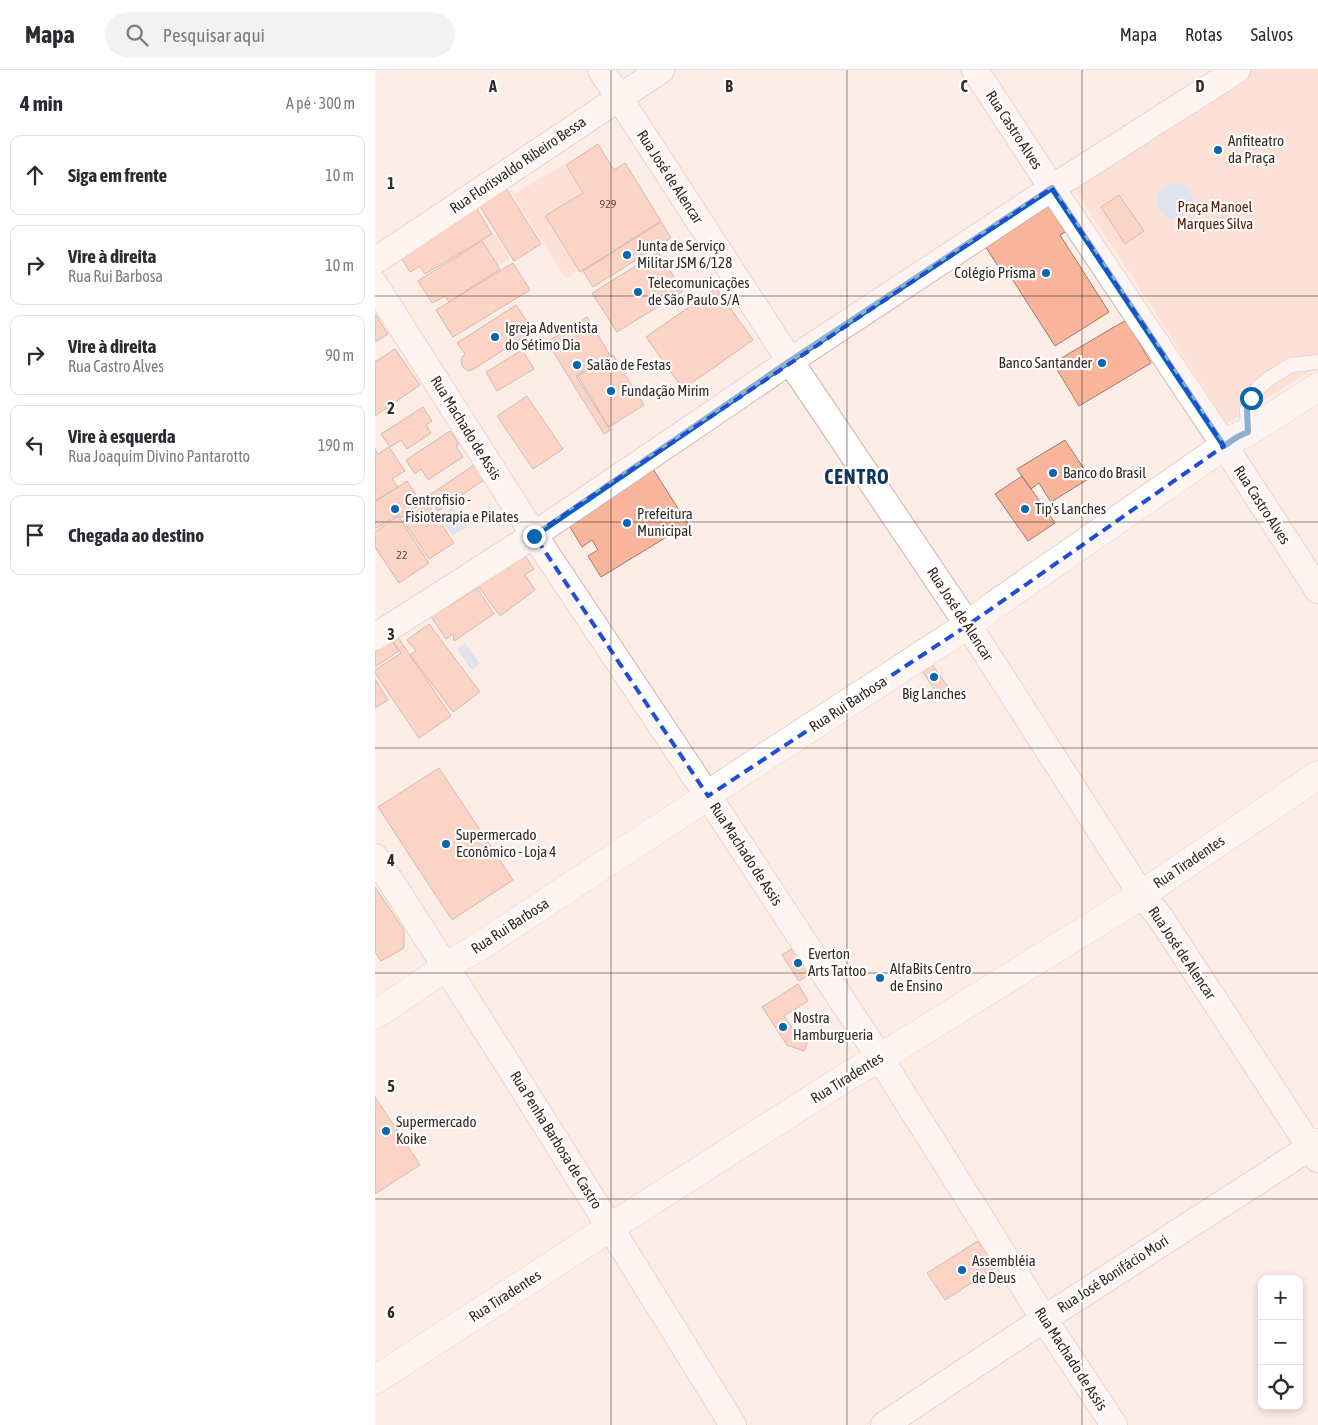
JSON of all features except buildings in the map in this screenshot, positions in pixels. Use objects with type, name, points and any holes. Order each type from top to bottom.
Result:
[{"type":"main road","name":"Rua Rui Barbosa","points":[[375,1015],[708,796],[721,785],[968,625],[1237,437],[1248,432],[1318,387]]},
{"type":"main road","name":"Rua Tiradentes","points":[[375,1380],[848,1076],[1141,894],[1318,775]]},
{"type":"street","name":"Rua José de Alencar","points":[[601,70],[790,361],[968,625],[1141,894],[1160,918],[1315,1149]]},
{"type":"street","name":"Rua Florisvaldo Ribeiro Bessa","points":[[375,261],[661,70]]},
{"type":"street","name":"Rua Castro Alves","points":[[975,70],[1318,590]]},
{"type":"street","points":[[378,630],[534,536],[790,361],[1052,188],[1237,70]]},
{"type":"street","name":"Rua Machado de Assis","points":[[375,285],[534,536],[708,796],[879,1058],[1114,1425]]},
{"type":"street","name":"Rua Penha Barbosa de Castro","points":[[375,857],[611,1227],[733,1425]]},
{"type":"street","name":"Rua José Bonifácio Mori","points":[[885,1425],[1045,1318],[1315,1149]]},
{"type":"lane","points":[[1248,432],[1247,410],[1251,398],[1258,388],[1291,365],[1318,362]]},
{"type":"highlighted area","points":[[1052,188],[1224,446],[968,625],[708,796],[534,535]]},
{"type":"green space","name":"Praça Manoel Marques Silva","points":[[1250,70],[1318,70],[1318,366],[1227,424],[1072,184]]},
{"type":"green space","points":[[564,164],[582,193],[545,217],[578,271],[566,279],[513,195]]},
{"type":"green space","points":[[493,233],[510,258],[499,266],[482,241]]},
{"type":"water","points":[[1175,183],[1187,189],[1193,201],[1187,213],[1175,219],[1163,213],[1157,201],[1163,189]]},
{"type":"water","points":[[453,507],[467,527],[452,536],[439,516]]},
{"type":"water","points":[[465,643],[480,664],[472,670],[457,649]]},
{"type":"place","name":"Anfiteatro da Praça","points":[[1218,150]]},
{"type":"place","name":"Junta de Serviço Militar JSM 6/128","points":[[627,255]]},
{"type":"place","name":"Colégio Prisma","points":[[1046,273]]},
{"type":"place","name":"Telecomunicações de São Paulo S/A","points":[[638,292]]},
{"type":"place","name":"Igreja Adventista do Sétimo Dia","points":[[495,337]]},
{"type":"place","name":"Banco Santander","points":[[1102,363]]},
{"type":"place","name":"Salão de Festas","points":[[577,365]]},
{"type":"place","name":"Fundação Mirim","points":[[611,391]]},
{"type":"place","name":"Banco do Brasil","points":[[1053,473]]},
{"type":"place","name":"Centrofisio - Fisioterapia e Pilates","points":[[395,509]]},
{"type":"place","name":"Tip's Lanches","points":[[1025,509]]},
{"type":"place","name":"Prefeitura Municipal","points":[[627,523]]},
{"type":"place","name":"Big Lanches","points":[[934,677]]},
{"type":"place","name":"Supermercado Econômico - Loja 4","points":[[446,844]]},
{"type":"place","name":"Everton Arts Tattoo","points":[[798,963]]},
{"type":"place","name":"AlfaBits Centro de Ensino","points":[[880,978]]},
{"type":"place","name":"Nostra Hamburgueria","points":[[783,1027]]},
{"type":"place","name":"Supermercado Koike","points":[[386,1131]]},
{"type":"place","name":"Assembléia de Deus","points":[[962,1270]]},
{"type":"district","name":"CENTRO","points":[[857,477]]},
{"type":"route","points":[[534,536],[790,361],[1052,188],[1224,446],[1248,432],[1247,410],[1251,398]]}]
